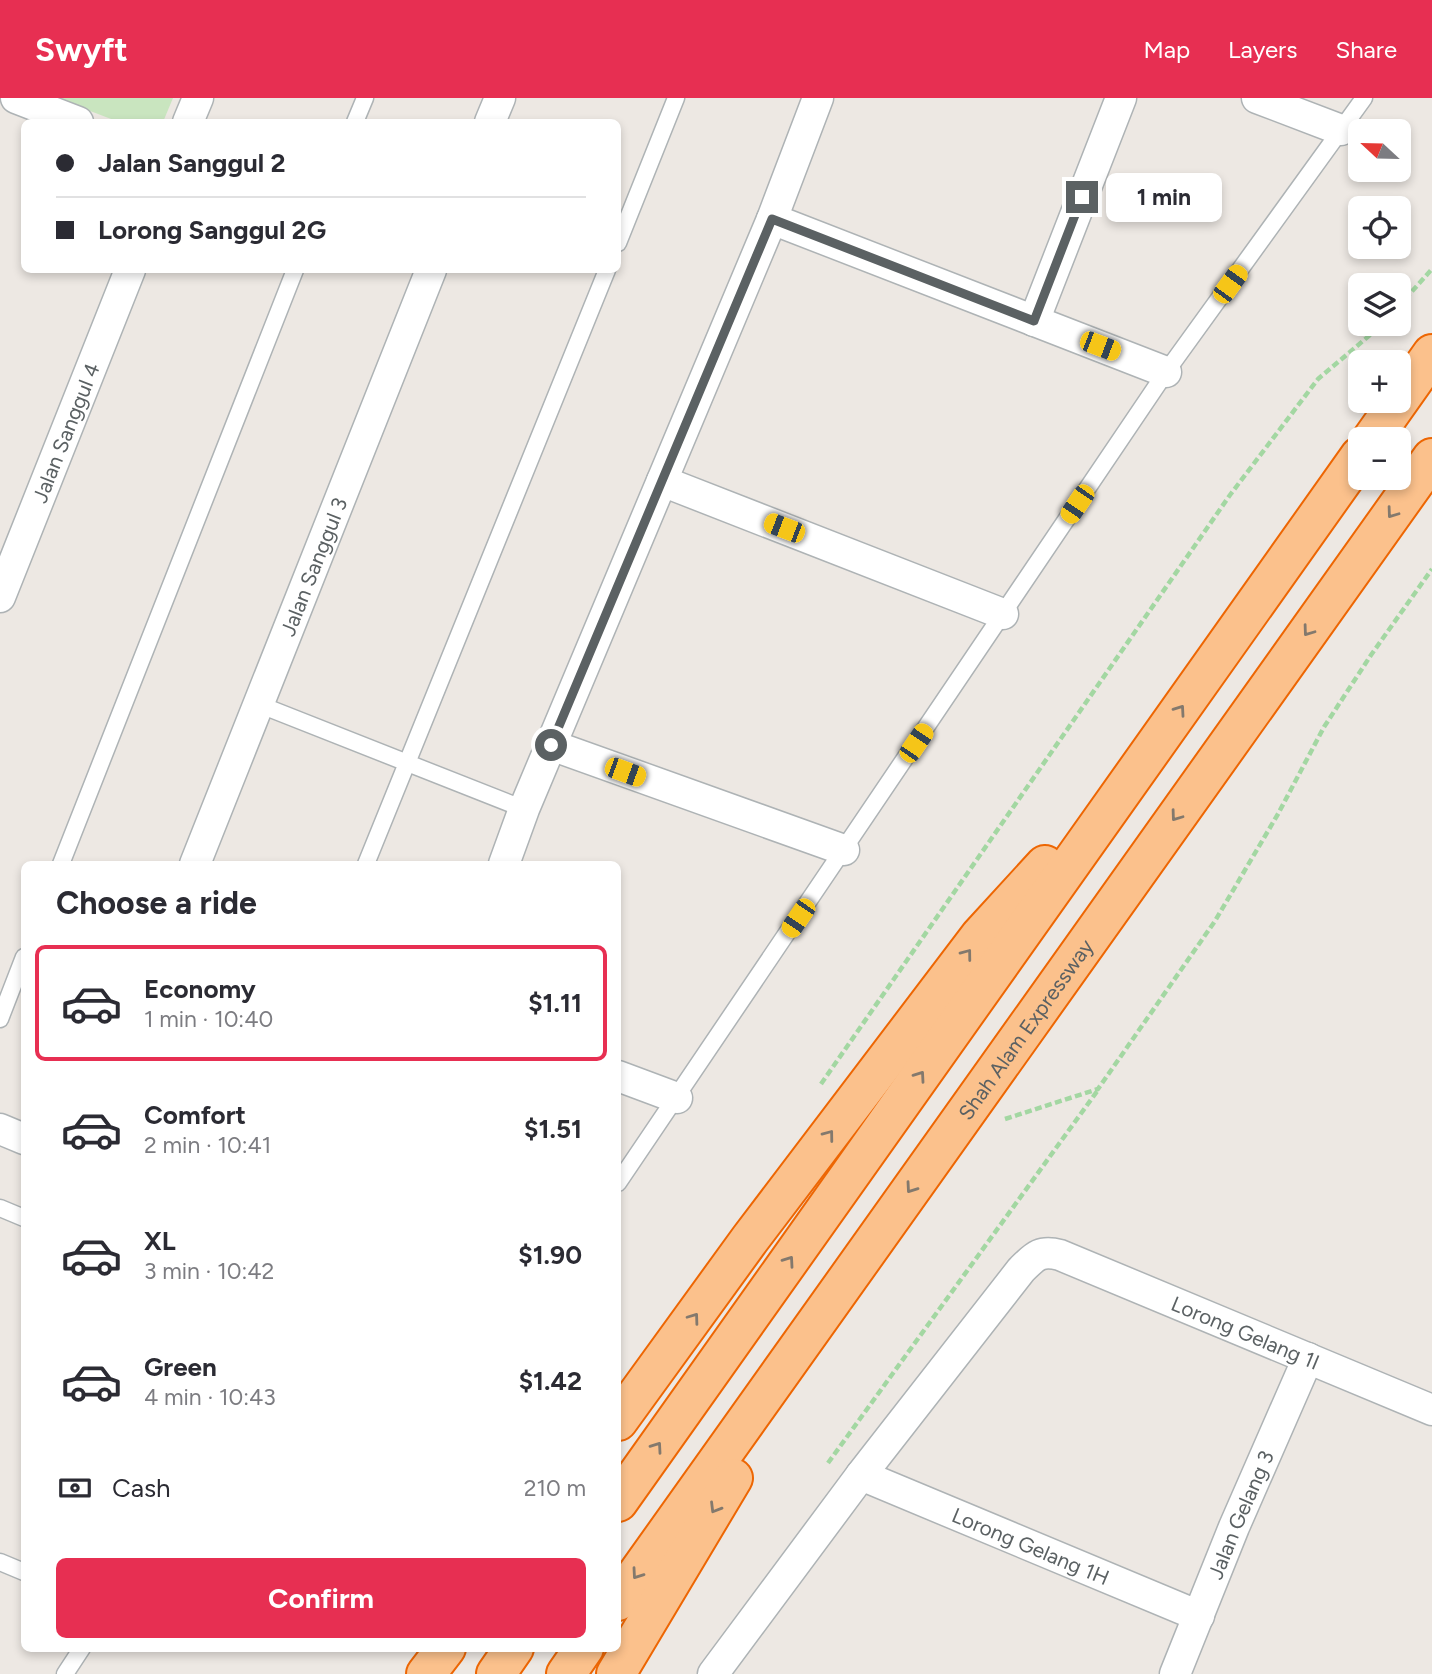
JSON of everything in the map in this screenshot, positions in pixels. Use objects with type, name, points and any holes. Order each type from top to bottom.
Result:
[{"type":"highway","points":[[1381,427],[1432,355]]},
{"type":"highway","name":"Shah Alam Expressway","points":[[621,1597],[1432,458]]},
{"type":"highway","points":[[621,1499],[1348,473]]},
{"type":"highway","points":[[621,1417],[750,1239],[980,936],[1152,750]]},
{"type":"highway","points":[[616,1674],[875,1238]]},
{"type":"highway","points":[[426,1674],[443,1652]]},
{"type":"highway","points":[[496,1674],[511,1652]]},
{"type":"highway","points":[[566,1674],[581,1652]]},
{"type":"street","points":[[16,98],[70,119]]},
{"type":"street","points":[[189,119],[198,98]]},
{"type":"street","points":[[491,119],[500,98]]},
{"type":"street","points":[[504,861],[772,219],[818,98]]},
{"type":"street","points":[[1034,321],[1121,98]]},
{"type":"street","points":[[1257,98],[1341,130]]},
{"type":"street","points":[[772,219],[1166,372]]},
{"type":"street","name":"Jalan Sanggul 4","points":[[0,597],[129,273]]},
{"type":"street","name":"Jalan Sanggul 3","points":[[196,861],[430,273]]},
{"type":"street","points":[[662,481],[1003,614]]},
{"type":"street","points":[[551,745],[844,850]]},
{"type":"street","points":[[621,1077],[677,1098]]},
{"type":"street","points":[[0,1129],[21,1138]]},
{"type":"street","name":"Lorong Gelang 1I","points":[[861,1475],[1021,1270],[1035,1256],[1047,1252],[1060,1255],[1432,1410]]},
{"type":"street","name":"Jalan Gelang 3","points":[[1175,1674],[1234,1527],[1307,1358]]},
{"type":"street","points":[[713,1674],[861,1475]]},
{"type":"street","name":"Lorong Gelang 1H","points":[[861,1475],[1199,1616]]},
{"type":"lane","points":[[356,119],[365,98]]},
{"type":"lane","points":[[621,236],[676,98]]},
{"type":"lane","points":[[621,1179],[1166,372],[1364,98]]},
{"type":"lane","points":[[62,861],[294,273]]},
{"type":"lane","points":[[367,861],[606,273]]},
{"type":"lane","points":[[258,704],[524,809]]},
{"type":"lane","points":[[0,1019],[21,965]]},
{"type":"lane","points":[[0,1208],[21,1217]]},
{"type":"lane","points":[[0,1562],[21,1571]]},
{"type":"lane","points":[[65,1674],[79,1652]]},
{"type":"path","points":[[1411,292],[1432,269]]},
{"type":"path","points":[[820,1085],[1230,495],[1318,379],[1369,336]]},
{"type":"path","points":[[828,1463],[1098,1089],[1215,921],[1278,814],[1324,727],[1432,569]]},
{"type":"path","points":[[997,1121],[1098,1089]]},
{"type":"green space","points":[[56,98],[173,98],[164,119],[111,119]]},
{"type":"route","points":[[551,745],[772,219],[1034,321],[1082,197]]}]
